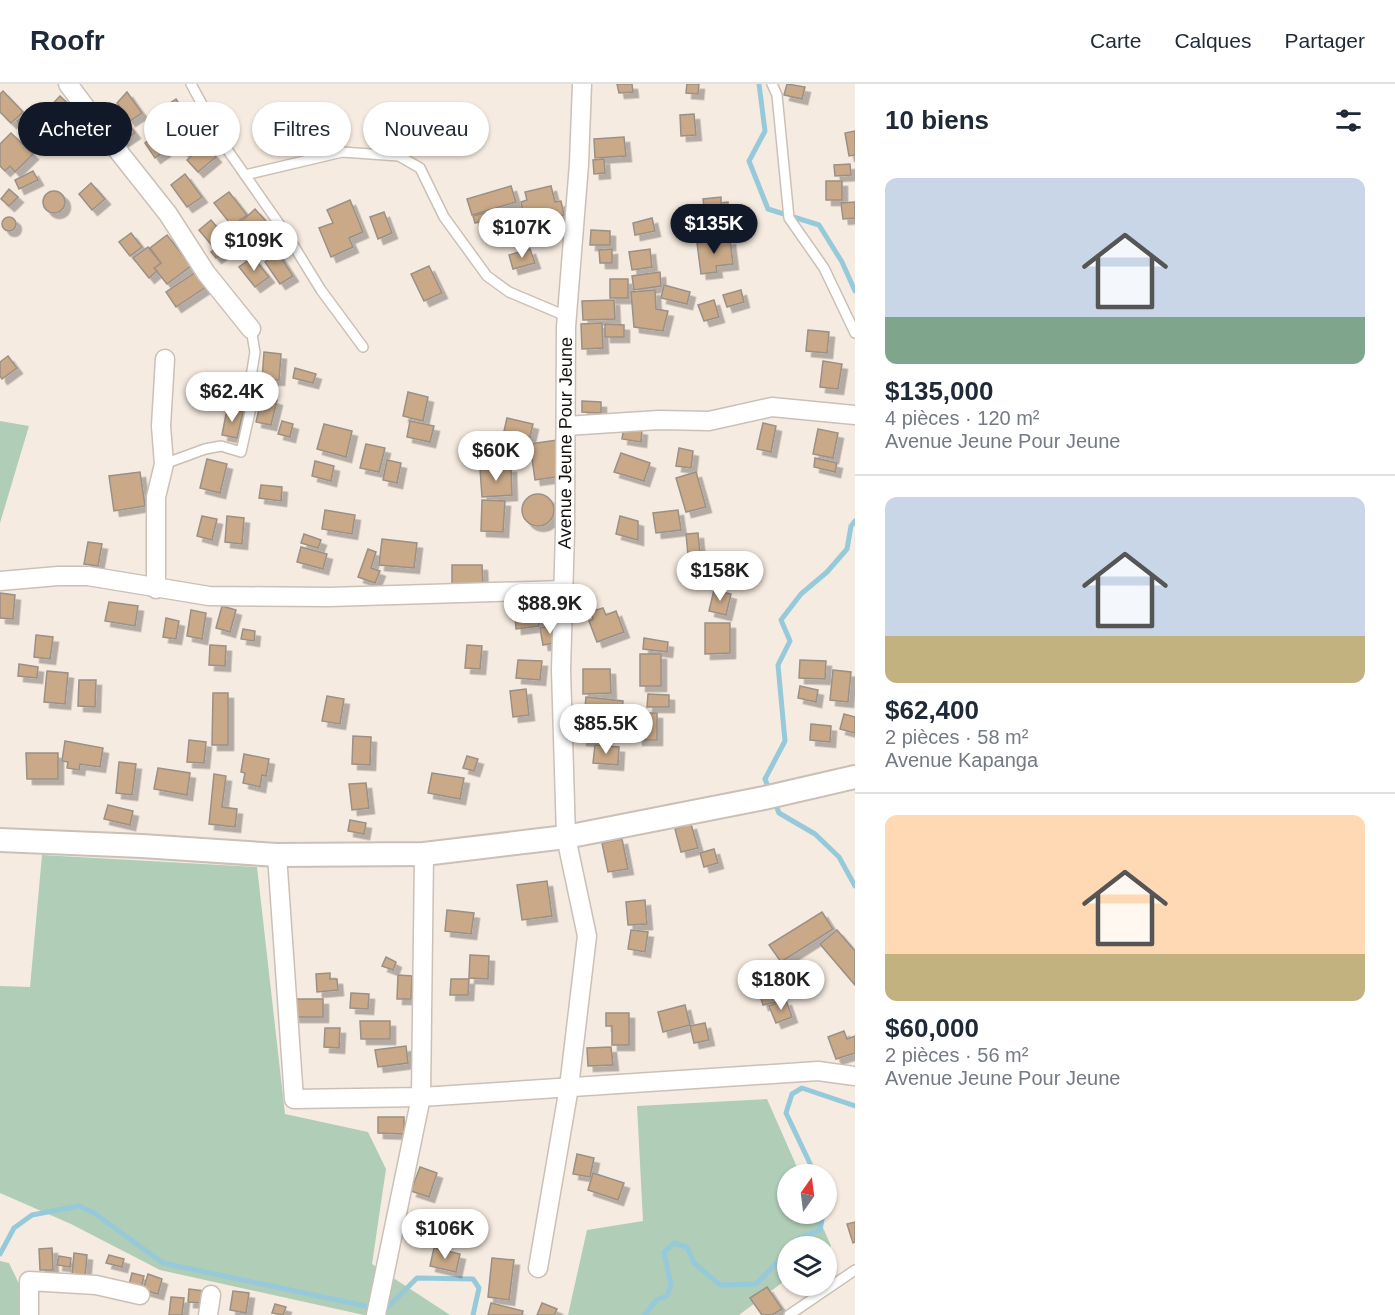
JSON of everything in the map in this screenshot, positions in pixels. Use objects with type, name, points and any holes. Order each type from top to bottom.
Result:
[{"type":"street","points":[[68,84],[168,214],[206,273],[251,328]]},
{"type":"street","name":"Avenue Jeune Pour Jeune","points":[[538,1268],[569,1088],[587,936],[566,837],[561,670],[566,426],[564,383],[579,164],[582,84]]},
{"type":"street","points":[[156,589],[156,497],[164,464],[161,426],[165,359]]},
{"type":"street","points":[[566,426],[659,420],[709,421],[772,407],[855,416]]},
{"type":"street","points":[[0,581],[88,576],[209,596],[329,597],[564,590]]},
{"type":"street","points":[[0,840],[277,855],[424,854],[566,837],[773,796],[855,777]]},
{"type":"street","points":[[377,1311],[421,1097],[424,854]]},
{"type":"street","points":[[277,855],[294,1099],[421,1097],[818,1071],[855,1076]]},
{"type":"street","points":[[29,1315],[29,1281],[96,1285],[140,1295]]},
{"type":"street","points":[[208,1315],[211,1295]]},
{"type":"lane","points":[[191,84],[224,145],[321,290],[363,347]]},
{"type":"lane","points":[[772,84],[777,95],[789,218],[824,268],[855,333]]},
{"type":"lane","points":[[245,175],[342,153],[399,156],[420,168],[444,217],[487,276],[509,292],[567,316]]},
{"type":"lane","points":[[164,464],[221,446],[241,452],[254,394],[251,377],[255,352],[251,328]]},
{"type":"lane","points":[[789,1315],[855,1270]]},
{"type":"green space","points":[[0,421],[29,426],[0,523]]},
{"type":"green space","points":[[42,855],[257,867],[285,1114],[368,1132],[386,1169],[372,1264],[450,1315],[364,1315],[160,1270],[71,1224],[0,1193],[0,986],[30,987]]},
{"type":"green space","points":[[767,1099],[796,1164],[777,1164],[777,1224],[821,1224],[827,1236],[777,1236],[777,1286],[739,1315],[568,1315],[587,1230],[643,1221],[637,1106]]},
{"type":"green space","points":[[0,1261],[9,1263],[34,1315],[0,1315]]},
{"type":"building","points":[[617,84],[632,84],[633,92],[619,93]]},
{"type":"building","points":[[687,84],[699,84],[698,94],[686,93]]},
{"type":"building","points":[[787,84],[805,87],[802,99],[784,95]]},
{"type":"building","points":[[3,91],[18,107],[18,117],[11,123],[0,112],[0,94]]},
{"type":"building","points":[[127,92],[142,113],[132,120],[132,102],[118,102]]},
{"type":"building","points":[[60,96],[66,102],[54,102]]},
{"type":"building","points":[[694,114],[696,135],[681,136],[680,115]]},
{"type":"building","points":[[855,131],[855,155],[849,156],[845,133]]},
{"type":"building","points":[[11,133],[18,140],[18,156],[31,156],[15,172],[10,166],[5,171],[0,166],[0,144]]},
{"type":"building","points":[[624,137],[626,156],[595,158],[594,139]]},
{"type":"building","points":[[192,156],[216,157],[198,172],[187,160]]},
{"type":"building","points":[[604,159],[605,173],[594,174],[593,160]]},
{"type":"building","points":[[850,164],[851,175],[835,176],[834,165]]},
{"type":"building","points":[[33,171],[38,180],[19,189],[15,180]]},
{"type":"building","points":[[185,174],[202,197],[187,207],[171,185]]},
{"type":"building","points":[[826,181],[842,181],[842,200],[826,200]]},
{"type":"building","points":[[91,183],[105,199],[92,210],[79,194]]},
{"type":"building","points":[[511,186],[516,202],[472,215],[467,199]]},
{"type":"building","points":[[551,186],[555,202],[561,201],[564,215],[557,216],[560,225],[534,231],[531,220],[525,222],[521,202],[527,200],[525,192]]},
{"type":"building","points":[[9,189],[18,197],[9,206],[1,199]]},
{"type":"building","points":[[54,191],[62,194],[65,202],[62,210],[54,213],[46,210],[43,202],[46,194]]},
{"type":"building","points":[[229,192],[247,215],[232,226],[214,203]]},
{"type":"building","points":[[721,197],[721,203],[728,202],[728,208],[722,209],[724,221],[706,223],[703,199]]},
{"type":"building","points":[[350,200],[363,232],[349,238],[353,247],[331,257],[319,228],[333,223],[327,210]]},
{"type":"building","points":[[855,202],[855,218],[843,219],[841,203]]},
{"type":"building","points":[[255,209],[265,220],[252,233],[241,222]]},
{"type":"building","points":[[500,209],[502,216],[475,223],[473,216]]},
{"type":"building","points":[[384,212],[392,233],[378,239],[370,217]]},
{"type":"building","points":[[6,217],[12,217],[16,224],[12,231],[6,231],[2,227],[2,221]]},
{"type":"building","points":[[652,218],[655,231],[635,235],[633,223]]},
{"type":"building","points":[[211,220],[226,238],[214,248],[199,230]]},
{"type":"building","points":[[721,224],[723,237],[711,239],[709,225]]},
{"type":"building","points":[[591,230],[610,231],[610,245],[590,245]]},
{"type":"building","points":[[131,233],[142,247],[130,256],[119,242]]},
{"type":"building","points":[[167,235],[191,266],[167,284],[154,268],[161,263],[150,248]]},
{"type":"building","points":[[730,239],[733,264],[716,266],[717,272],[701,274],[697,243]]},
{"type":"building","points":[[223,244],[227,250],[216,258],[211,252]]},
{"type":"building","points":[[148,247],[161,263],[154,268],[157,271],[149,278],[133,258]]},
{"type":"building","points":[[530,249],[535,263],[513,269],[509,255]]},
{"type":"building","points":[[612,249],[612,263],[600,263],[599,250]]},
{"type":"building","points":[[650,249],[652,267],[632,270],[629,252]]},
{"type":"building","points":[[278,253],[293,276],[280,284],[265,262]]},
{"type":"building","points":[[253,257],[269,277],[255,287],[239,267]]},
{"type":"building","points":[[429,266],[442,293],[424,301],[411,274]]},
{"type":"building","points":[[196,272],[206,287],[176,307],[166,292]]},
{"type":"building","points":[[660,272],[661,286],[634,290],[632,276]]},
{"type":"building","points":[[610,279],[628,279],[628,298],[610,298]]},
{"type":"building","points":[[664,285],[690,292],[687,304],[661,298]]},
{"type":"building","points":[[655,290],[656,309],[668,311],[663,331],[634,327],[631,292]]},
{"type":"building","points":[[741,290],[744,302],[727,307],[723,295]]},
{"type":"building","points":[[614,300],[615,319],[583,320],[582,301]]},
{"type":"building","points":[[714,300],[719,317],[704,321],[698,305]]},
{"type":"building","points":[[602,323],[603,348],[582,349],[581,324]]},
{"type":"building","points":[[605,324],[624,325],[624,337],[605,337]]},
{"type":"building","points":[[808,330],[829,332],[827,353],[806,351]]},
{"type":"building","points":[[264,352],[281,354],[279,380],[262,379]]},
{"type":"building","points":[[8,356],[17,368],[2,379],[0,362]]},
{"type":"building","points":[[823,361],[842,364],[838,389],[820,387]]},
{"type":"building","points":[[295,368],[316,374],[313,383],[293,378]]},
{"type":"building","points":[[230,387],[247,390],[242,410],[226,406]]},
{"type":"building","points":[[408,392],[428,397],[423,421],[403,416]]},
{"type":"building","points":[[262,396],[277,400],[271,425],[256,422]]},
{"type":"building","points":[[582,401],[601,402],[601,413],[582,412]]},
{"type":"building","points":[[227,409],[243,412],[237,438],[222,435]]},
{"type":"building","points":[[507,418],[533,424],[530,437],[504,431]]},
{"type":"building","points":[[282,421],[293,424],[290,437],[278,434]]},
{"type":"building","points":[[410,421],[434,426],[430,442],[407,437]]},
{"type":"building","points":[[763,423],[776,426],[771,452],[757,449]]},
{"type":"building","points":[[324,424],[352,431],[346,457],[317,449]]},
{"type":"building","points":[[624,427],[642,430],[641,442],[622,439]]},
{"type":"building","points":[[818,429],[838,433],[833,458],[813,454]]},
{"type":"building","points":[[557,440],[563,476],[535,480],[530,444]]},
{"type":"building","points":[[366,444],[385,448],[379,472],[360,468]]},
{"type":"building","points":[[679,448],[693,451],[691,468],[676,466]]},
{"type":"building","points":[[621,453],[650,463],[644,481],[614,472]]},
{"type":"building","points":[[815,458],[837,463],[835,472],[814,467]]},
{"type":"building","points":[[207,459],[227,464],[220,493],[200,488]]},
{"type":"building","points":[[387,460],[401,463],[397,483],[383,480]]},
{"type":"building","points":[[315,461],[334,466],[331,481],[312,476]]},
{"type":"building","points":[[511,467],[512,495],[482,497],[480,469]]},
{"type":"building","points":[[140,472],[145,506],[114,511],[109,476]]},
{"type":"building","points":[[696,472],[706,507],[686,512],[676,478]]},
{"type":"building","points":[[261,485],[282,487],[281,501],[259,498]]},
{"type":"building","points":[[538,494],[549,499],[554,510],[549,521],[538,526],[527,521],[522,510],[527,499]]},
{"type":"building","points":[[482,500],[505,501],[503,532],[481,531]]},
{"type":"building","points":[[325,510],[355,515],[352,534],[322,529]]},
{"type":"building","points":[[678,510],[681,530],[656,533],[653,513]]},
{"type":"building","points":[[202,516],[217,519],[212,540],[197,536]]},
{"type":"building","points":[[227,516],[244,518],[242,544],[225,542]]},
{"type":"building","points":[[620,516],[638,521],[638,540],[616,534]]},
{"type":"building","points":[[698,533],[700,554],[688,555],[686,534]]},
{"type":"building","points":[[304,534],[321,540],[318,548],[301,543]]},
{"type":"building","points":[[382,539],[417,543],[414,568],[379,565]]},
{"type":"building","points":[[88,542],[102,544],[98,566],[84,564]]},
{"type":"building","points":[[301,547],[327,554],[323,569],[297,562]]},
{"type":"building","points":[[368,549],[376,552],[371,568],[380,571],[375,583],[358,577]]},
{"type":"building","points":[[452,565],[482,565],[483,585],[452,586]]},
{"type":"building","points":[[714,590],[731,594],[726,615],[709,611]]},
{"type":"building","points":[[0,593],[15,595],[13,619],[0,618]]},
{"type":"building","points":[[536,600],[539,626],[516,629],[514,602]]},
{"type":"building","points":[[109,602],[138,606],[135,626],[105,621]]},
{"type":"building","points":[[222,606],[236,610],[230,632],[216,628]]},
{"type":"building","points":[[603,608],[606,615],[616,611],[624,632],[597,642],[589,621],[593,619],[590,612]]},
{"type":"building","points":[[191,610],[206,613],[202,639],[187,636]]},
{"type":"building","points":[[166,618],[179,621],[176,639],[163,637]]},
{"type":"building","points":[[705,623],[730,623],[730,653],[705,654]]},
{"type":"building","points":[[556,625],[559,642],[543,645],[540,628]]},
{"type":"building","points":[[243,629],[255,631],[254,641],[241,639]]},
{"type":"building","points":[[36,635],[53,637],[50,659],[34,657]]},
{"type":"building","points":[[644,638],[668,642],[667,652],[643,649]]},
{"type":"building","points":[[210,645],[226,646],[225,666],[209,665]]},
{"type":"building","points":[[467,645],[482,646],[480,669],[465,668]]},
{"type":"building","points":[[640,654],[661,654],[661,686],[640,686]]},
{"type":"building","points":[[518,660],[542,661],[540,680],[516,678]]},
{"type":"building","points":[[800,660],[826,661],[825,679],[799,678]]},
{"type":"building","points":[[19,664],[38,667],[37,678],[18,676]]},
{"type":"building","points":[[583,669],[610,669],[611,693],[583,694]]},
{"type":"building","points":[[833,670],[851,672],[848,702],[830,700]]},
{"type":"building","points":[[47,671],[68,673],[65,704],[44,702]]},
{"type":"building","points":[[79,680],[96,680],[95,707],[78,706]]},
{"type":"building","points":[[800,686],[818,690],[816,702],[798,698]]},
{"type":"building","points":[[526,689],[529,715],[513,717],[510,691]]},
{"type":"building","points":[[213,693],[228,693],[228,745],[212,745]]},
{"type":"building","points":[[648,694],[669,695],[669,707],[647,707]]},
{"type":"building","points":[[327,696],[344,699],[340,724],[322,721]]},
{"type":"building","points":[[586,697],[623,701],[621,722],[584,718]]},
{"type":"building","points":[[637,713],[657,713],[657,740],[637,740]]},
{"type":"building","points":[[844,714],[855,717],[855,733],[840,729]]},
{"type":"building","points":[[811,724],[831,726],[830,742],[810,740]]},
{"type":"building","points":[[583,725],[604,727],[602,742],[581,740]]},
{"type":"building","points":[[353,736],[371,737],[370,765],[352,764]]},
{"type":"building","points":[[189,740],[206,742],[204,763],[187,762]]},
{"type":"building","points":[[65,741],[103,748],[100,767],[80,764],[79,770],[67,768],[68,762],[62,761]]},
{"type":"building","points":[[595,745],[619,747],[618,765],[593,763]]},
{"type":"building","points":[[26,753],[58,753],[58,779],[27,779]]},
{"type":"building","points":[[244,754],[269,759],[266,776],[262,775],[260,787],[243,783],[245,773],[241,772]]},
{"type":"building","points":[[467,756],[478,759],[474,771],[463,768]]},
{"type":"building","points":[[119,762],[136,764],[132,795],[116,793]]},
{"type":"building","points":[[158,768],[190,773],[187,795],[154,789]]},
{"type":"building","points":[[432,773],[464,778],[460,799],[428,793]]},
{"type":"building","points":[[214,774],[226,776],[222,807],[237,809],[235,827],[209,824]]},
{"type":"building","points":[[366,783],[369,808],[352,810],[349,784]]},
{"type":"building","points":[[108,805],[133,811],[130,825],[104,819]]},
{"type":"building","points":[[350,820],[366,823],[364,834],[348,831]]},
{"type":"building","points":[[691,824],[698,848],[681,852],[675,829]]},
{"type":"building","points":[[622,839],[628,869],[608,872],[602,843]]},
{"type":"building","points":[[714,849],[718,863],[704,867],[700,853]]},
{"type":"building","points":[[547,881],[552,916],[522,920],[517,885]]},
{"type":"building","points":[[645,900],[647,924],[628,925],[626,902]]},
{"type":"building","points":[[447,910],[474,913],[471,934],[445,931]]},
{"type":"building","points":[[822,912],[833,929],[781,962],[769,945]]},
{"type":"building","points":[[631,930],[648,932],[645,952],[628,949]]},
{"type":"building","points":[[837,930],[855,951],[855,985],[820,944]]},
{"type":"building","points":[[470,955],[489,956],[488,979],[469,978]]},
{"type":"building","points":[[386,957],[396,962],[393,970],[382,966]]},
{"type":"building","points":[[330,973],[330,979],[337,979],[338,990],[317,992],[316,974]]},
{"type":"building","points":[[398,975],[412,976],[411,999],[397,999]]},
{"type":"building","points":[[773,977],[780,1001],[763,1005],[756,982]]},
{"type":"building","points":[[451,979],[469,979],[468,995],[450,995]]},
{"type":"building","points":[[351,993],[369,994],[368,1009],[350,1008]]},
{"type":"building","points":[[294,999],[323,999],[323,1017],[294,1017]]},
{"type":"building","points":[[786,1000],[792,1017],[776,1023],[769,1006]]},
{"type":"building","points":[[685,1005],[690,1025],[663,1032],[658,1012]]},
{"type":"building","points":[[606,1013],[629,1013],[629,1045],[612,1045],[612,1026],[606,1026]]},
{"type":"building","points":[[360,1021],[390,1021],[390,1039],[361,1039]]},
{"type":"building","points":[[705,1023],[709,1040],[694,1043],[690,1026]]},
{"type":"building","points":[[325,1028],[340,1028],[339,1048],[324,1047]]},
{"type":"building","points":[[844,1031],[847,1039],[855,1036],[855,1053],[836,1059],[828,1037]]},
{"type":"building","points":[[406,1046],[408,1063],[378,1067],[375,1050]]},
{"type":"building","points":[[611,1047],[613,1065],[588,1066],[587,1048]]},
{"type":"building","points":[[378,1117],[404,1117],[404,1134],[378,1133]]},
{"type":"building","points":[[577,1154],[594,1158],[590,1177],[573,1174]]},
{"type":"building","points":[[420,1167],[437,1173],[429,1197],[411,1191]]},
{"type":"building","points":[[593,1173],[624,1183],[618,1200],[588,1190]]},
{"type":"building","points":[[855,1222],[855,1242],[853,1243],[847,1224]]},
{"type":"building","points":[[52,1248],[53,1270],[40,1270],[39,1249]]},
{"type":"building","points":[[434,1248],[460,1254],[456,1272],[430,1266]]},
{"type":"building","points":[[74,1253],[87,1255],[85,1276],[72,1275]]},
{"type":"building","points":[[109,1255],[124,1259],[122,1267],[106,1263]]},
{"type":"building","points":[[59,1256],[71,1258],[70,1267],[57,1265]]},
{"type":"building","points":[[492,1258],[514,1260],[509,1300],[488,1297]]},
{"type":"building","points":[[132,1273],[144,1276],[140,1292],[128,1289]]},
{"type":"building","points":[[148,1274],[162,1279],[158,1294],[143,1290]]},
{"type":"building","points":[[767,1287],[782,1309],[772,1315],[762,1315],[750,1298]]},
{"type":"building","points":[[189,1289],[204,1291],[203,1303],[188,1302]]},
{"type":"building","points":[[233,1291],[249,1293],[246,1313],[230,1310]]},
{"type":"building","points":[[171,1297],[184,1298],[182,1315],[169,1315]]},
{"type":"building","points":[[491,1303],[523,1311],[522,1315],[488,1315]]},
{"type":"building","points":[[542,1303],[557,1309],[554,1315],[537,1315]]},
{"type":"building","points":[[275,1304],[286,1307],[283,1315],[272,1313]]},
{"type":"waterway","points":[[759,84],[765,131],[749,161],[768,209],[819,225],[842,262],[855,291]]},
{"type":"waterway","points":[[770,792],[765,779],[785,741],[778,665],[790,641],[781,620],[801,594],[827,572],[847,549],[851,526],[855,521]]},
{"type":"waterway","points":[[774,800],[779,813],[815,834],[839,857],[855,886]]},
{"type":"waterway","points":[[810,1164],[786,1113],[792,1094],[802,1088],[855,1106]]},
{"type":"waterway","points":[[0,1254],[14,1228],[32,1215],[79,1206],[94,1213],[163,1263],[370,1307],[386,1309],[417,1278],[473,1279],[479,1288],[473,1315]]},
{"type":"waterway","points":[[804,1236],[820,1230],[821,1224]]},
{"type":"waterway","points":[[645,1315],[656,1300],[667,1296],[671,1285],[664,1252],[674,1243],[687,1247],[694,1263],[720,1285],[756,1284],[777,1262]]}]
